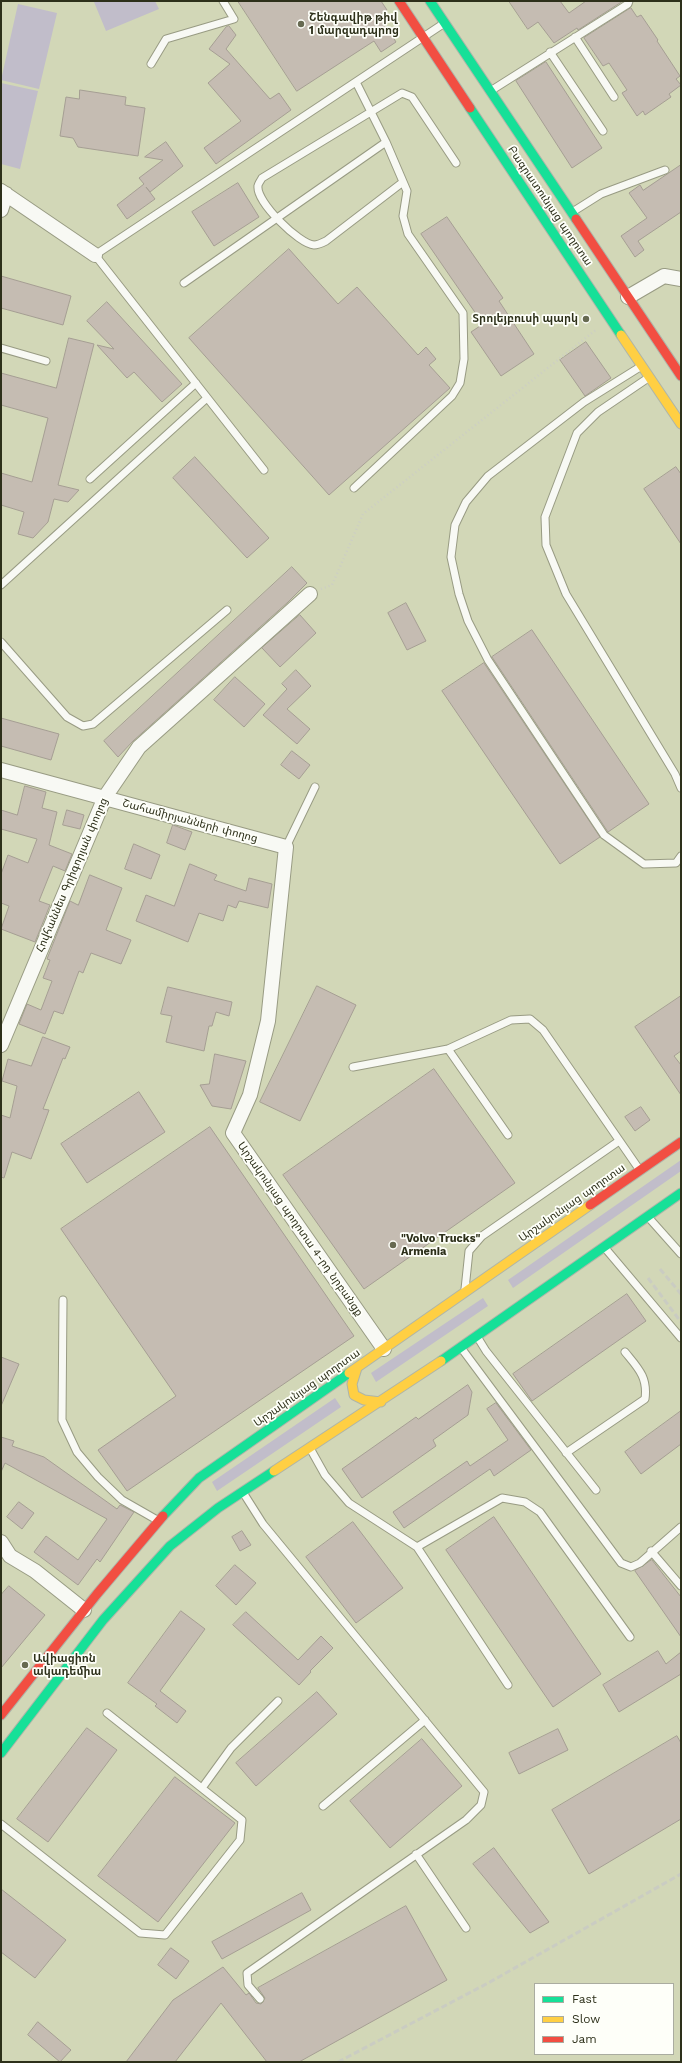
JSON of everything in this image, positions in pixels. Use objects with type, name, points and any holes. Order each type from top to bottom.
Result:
[{"type":"main road","name":"Բագրատունյաց պողոտա","points":[[400,1],[681,424]]},
{"type":"main road","name":"Բագրատունյաց պողոտա","points":[[430,1],[681,376]]},
{"type":"main road","name":"Արշակունյաց պողոտա","points":[[1,1715],[158,1520],[199,1478],[681,1142]]},
{"type":"main road","points":[[1,1753],[103,1620],[170,1546],[218,1508],[461,1348],[681,1193]]},
{"type":"main road","points":[[357,1368],[351,1381],[354,1395],[359,1400],[381,1402]]},
{"type":"main road","points":[[197,1494],[199,1478]]},
{"type":"main road","points":[[208,1508],[218,1508]]},
{"type":"street","points":[[1,210],[3,192],[95,255]]},
{"type":"street","points":[[628,297],[664,276],[681,279]]},
{"type":"street","name":"Հովհաննես Գրիգորյան փողոց","points":[[1,1044],[104,797],[139,747],[310,594]]},
{"type":"street","name":"Շահամիրյանների փողոց","points":[[1,770],[286,847]]},
{"type":"street","name":"Արշակունյաց պողոտա 4-րդ նրբանցք","points":[[286,847],[268,1021],[250,1095],[232,1133],[384,1349]]},
{"type":"street","points":[[1,1542],[10,1556],[35,1571],[84,1610]]},
{"type":"lane","points":[[151,64],[166,39],[234,19],[223,1]]},
{"type":"lane","points":[[490,91],[628,4],[629,1]]},
{"type":"lane","points":[[264,470],[95,255],[444,23]]},
{"type":"lane","points":[[574,37],[614,97]]},
{"type":"lane","points":[[550,52],[603,131]]},
{"type":"lane","points":[[354,488],[452,396],[460,383],[464,359],[463,313],[408,234],[403,216],[407,192],[372,111],[356,82]]},
{"type":"lane","points":[[403,182],[326,241],[315,246],[305,242],[276,218],[259,193],[258,186],[262,178],[402,93],[412,97],[456,163]]},
{"type":"lane","points":[[184,283],[386,142]]},
{"type":"lane","points":[[572,212],[601,194],[665,170]]},
{"type":"lane","points":[[1,348],[46,361]]},
{"type":"lane","points":[[642,366],[584,402],[488,476],[466,502],[455,525],[451,557],[459,594],[468,621],[488,660],[604,835],[644,864],[676,863],[681,856]]},
{"type":"lane","points":[[649,377],[598,412],[577,433],[545,517],[546,545],[566,594],[675,774],[681,788]]},
{"type":"lane","points":[[90,479],[196,384]]},
{"type":"lane","points":[[1,585],[207,398]]},
{"type":"lane","points":[[1,642],[67,717],[83,726],[93,724],[228,610]]},
{"type":"lane","points":[[286,847],[315,787]]},
{"type":"lane","points":[[353,1067],[448,1049],[511,1020],[530,1019],[543,1030],[640,1170]]},
{"type":"lane","points":[[448,1049],[508,1135]]},
{"type":"lane","points":[[464,1293],[469,1251],[482,1236],[619,1141]]},
{"type":"lane","points":[[647,1216],[681,1254]]},
{"type":"lane","points":[[604,1247],[681,1338]]},
{"type":"lane","points":[[63,1300],[62,1420],[77,1452],[98,1477],[122,1500],[158,1520]]},
{"type":"lane","points":[[477,1336],[486,1352],[596,1490]]},
{"type":"lane","points":[[461,1348],[621,1563],[631,1566],[640,1563],[651,1551],[681,1527]]},
{"type":"lane","points":[[566,1453],[645,1399],[646,1387],[641,1372],[625,1352]]},
{"type":"lane","points":[[310,1448],[325,1475],[349,1503],[417,1547],[508,1685]]},
{"type":"lane","points":[[243,1492],[263,1524],[484,1792],[481,1805],[466,1820],[247,1973],[248,1986],[260,1999]]},
{"type":"lane","points":[[417,1547],[502,1498],[525,1502],[540,1512],[630,1637]]},
{"type":"lane","points":[[651,1551],[681,1586]]},
{"type":"lane","points":[[202,1788],[231,1748],[278,1702]]},
{"type":"lane","points":[[1,1824],[140,1933],[164,1934],[240,1840],[242,1820],[107,1713]]},
{"type":"lane","points":[[324,1806],[424,1720]]},
{"type":"lane","points":[[416,1854],[466,1928]]},
{"type":"path","points":[[310,594],[332,584],[363,514],[599,326]]},
{"type":"shaded area","points":[[155,1],[159,9],[106,31],[94,2]]},
{"type":"shaded area","points":[[18,4],[57,13],[39,89],[1,80]]},
{"type":"shaded area","points":[[1,83],[38,91],[20,169],[1,164]]},
{"type":"shaded area","points":[[681,1160],[681,1171],[513,1288],[508,1280]]},
{"type":"shaded area","points":[[483,1298],[488,1306],[376,1382],[371,1373]]},
{"type":"shaded area","points":[[335,1398],[341,1407],[217,1491],[212,1482]]},
{"type":"building","name":"Շենգավիթ թիվ 1 մարզադպրոց","points":[[238,1],[381,1],[387,10],[379,15],[396,42],[381,52],[374,41],[297,91]]},
{"type":"building","points":[[509,1],[560,1],[569,13],[586,1],[623,1],[578,30],[577,28],[554,43],[538,22],[528,29]]},
{"type":"building","points":[[631,8],[637,17],[641,15],[658,40],[657,41],[680,76],[676,79],[681,85],[669,94],[671,97],[645,115],[643,111],[637,116],[622,93],[627,90],[609,63],[603,66],[584,38]]},
{"type":"building","points":[[229,26],[236,35],[226,49],[270,99],[279,93],[291,110],[216,164],[204,148],[241,121],[208,83],[230,64],[209,49],[226,27]]},
{"type":"building","points":[[546,62],[602,148],[572,168],[516,81]]},
{"type":"building","points":[[80,90],[126,97],[125,105],[145,108],[138,156],[78,147],[73,138],[60,136],[66,97],[79,99]]},
{"type":"building","points":[[166,142],[183,166],[150,192],[146,187],[155,199],[127,219],[117,205],[144,184],[139,178],[163,160],[145,157]]},
{"type":"building","points":[[681,165],[681,212],[638,241],[644,250],[635,257],[621,236],[647,218],[629,193],[640,185],[643,190]]},
{"type":"building","points":[[238,183],[259,217],[214,246],[192,212]]},
{"type":"building","points":[[447,217],[503,298],[499,301],[534,354],[501,376],[471,332],[483,324],[421,234]]},
{"type":"building","points":[[289,249],[338,304],[357,287],[418,355],[426,347],[436,359],[429,365],[450,388],[329,495],[189,338]]},
{"type":"building","points":[[1,276],[71,296],[63,325],[1,308]]},
{"type":"building","points":[[107,302],[182,384],[162,402],[134,372],[127,378],[97,345],[114,349],[87,321]]},
{"type":"building","points":[[69,338],[94,344],[58,485],[79,490],[68,502],[54,499],[48,522],[33,538],[18,534],[24,512],[1,505],[1,473],[32,482],[48,418],[1,405],[1,373],[56,388]]},
{"type":"building","points":[[586,342],[611,378],[585,396],[560,360]]},
{"type":"building","points":[[195,457],[269,538],[247,558],[173,478]]},
{"type":"building","points":[[676,467],[681,474],[681,544],[644,489]]},
{"type":"building","points":[[292,567],[307,583],[288,602],[133,741],[118,757],[104,741]]},
{"type":"building","points":[[406,603],[426,641],[407,650],[388,613]]},
{"type":"building","points":[[300,615],[316,633],[280,667],[262,648]]},
{"type":"building","points":[[532,630],[649,804],[608,832],[492,657]]},
{"type":"building","points":[[484,663],[600,837],[560,864],[442,691]]},
{"type":"building","points":[[296,670],[311,686],[287,709],[310,729],[297,744],[263,715],[287,689],[282,684]]},
{"type":"building","points":[[235,677],[265,704],[244,727],[214,700]]},
{"type":"building","points":[[1,718],[59,734],[51,760],[1,746]]},
{"type":"building","points":[[292,751],[310,765],[299,779],[281,765]]},
{"type":"building","points":[[25,786],[46,792],[42,808],[57,812],[49,845],[72,854],[65,871],[53,866],[39,901],[50,905],[35,942],[1,929],[9,906],[1,903],[1,874],[8,855],[28,863],[37,839],[1,829],[1,810],[17,815]]},
{"type":"building","points":[[67,810],[84,815],[80,829],[63,825]]},
{"type":"building","points":[[173,825],[192,832],[185,850],[167,843]]},
{"type":"building","points":[[134,844],[160,855],[151,879],[125,869]]},
{"type":"building","points":[[190,864],[217,875],[214,880],[246,891],[249,878],[272,884],[268,908],[239,901],[236,908],[228,905],[223,921],[199,913],[188,942],[136,921],[146,895],[174,906]]},
{"type":"building","points":[[90,875],[122,888],[106,930],[131,940],[121,964],[91,953],[83,973],[79,971],[63,1014],[54,1011],[45,1034],[19,1024],[27,1004],[41,1010],[52,981],[43,978],[50,960],[47,959],[70,901],[78,905]]},
{"type":"building","points":[[317,986],[356,1005],[300,1121],[260,1102]]},
{"type":"building","points":[[168,987],[232,1002],[229,1016],[216,1012],[212,1026],[209,1026],[204,1051],[166,1042],[172,1016],[161,1014]]},
{"type":"building","points":[[681,996],[681,1051],[674,1056],[681,1065],[681,1095],[635,1027]]},
{"type":"building","points":[[43,1037],[70,1047],[65,1059],[63,1058],[43,1109],[49,1110],[31,1159],[12,1152],[4,1178],[1,1177],[1,1115],[10,1118],[17,1086],[2,1081],[8,1059],[31,1066]]},
{"type":"building","points":[[215,1054],[246,1061],[231,1109],[212,1106],[200,1085],[209,1084]]},
{"type":"building","points":[[434,1069],[515,1183],[364,1289],[283,1175]]},
{"type":"building","points":[[139,1092],[165,1132],[87,1183],[61,1144]]},
{"type":"building","points":[[641,1107],[650,1120],[635,1131],[625,1117]]},
{"type":"building","points":[[210,1127],[354,1336],[127,1491],[98,1450],[176,1396],[61,1229]]},
{"type":"building","points":[[627,1294],[646,1321],[532,1401],[513,1374]]},
{"type":"building","points":[[1,1357],[19,1364],[1,1406]]},
{"type":"building","points":[[468,1385],[472,1392],[468,1415],[433,1440],[436,1446],[362,1498],[342,1469],[416,1417],[418,1419]]},
{"type":"building","points":[[496,1403],[531,1450],[494,1476],[490,1469],[404,1528],[393,1512],[467,1461],[470,1466],[508,1440],[487,1409]]},
{"type":"building","points":[[681,1411],[681,1444],[641,1474],[625,1452]]},
{"type":"building","points":[[1,1437],[14,1441],[12,1446],[44,1457],[117,1509],[120,1505],[134,1512],[100,1562],[97,1559],[78,1585],[34,1552],[46,1536],[78,1560],[107,1519],[5,1463],[1,1472]]},
{"type":"building","points":[[19,1502],[34,1513],[22,1529],[7,1517]]},
{"type":"building","points":[[494,1517],[601,1674],[553,1707],[446,1550]]},
{"type":"building","points":[[353,1522],[403,1588],[356,1623],[306,1557]]},
{"type":"building","points":[[242,1531],[251,1545],[240,1551],[232,1537]]},
{"type":"building","points":[[652,1560],[681,1597],[681,1637],[635,1571]]},
{"type":"building","points":[[235,1565],[256,1583],[236,1605],[216,1586]]},
{"type":"building","points":[[9,1586],[45,1615],[1,1668],[1,1595]]},
{"type":"building","points":[[181,1611],[205,1629],[160,1691],[186,1711],[177,1723],[155,1706],[157,1704],[128,1683]]},
{"type":"building","points":[[246,1612],[298,1660],[321,1636],[333,1648],[310,1671],[311,1672],[299,1685],[233,1625]]},
{"type":"building","points":[[658,1651],[666,1664],[681,1652],[681,1674],[619,1712],[603,1685]]},
{"type":"building","points":[[317,1692],[337,1714],[256,1786],[236,1763]]},
{"type":"building","points":[[87,1728],[117,1750],[48,1842],[17,1819]]},
{"type":"building","points":[[558,1729],[568,1750],[519,1774],[509,1753]]},
{"type":"building","points":[[677,1736],[681,1743],[681,1819],[589,1874],[552,1810]]},
{"type":"building","points":[[422,1739],[462,1786],[390,1848],[350,1801]]},
{"type":"building","points":[[175,1777],[235,1823],[158,1922],[98,1876]]},
{"type":"building","points":[[494,1848],[549,1922],[530,1933],[473,1864]]},
{"type":"building","points":[[1,1889],[66,1940],[35,1978],[1,1952]]},
{"type":"building","points":[[302,1893],[311,1910],[222,1959],[212,1942]]},
{"type":"building","points":[[406,1906],[447,1980],[299,2062],[267,2062],[221,2003],[175,2062],[126,2062],[173,2000],[223,1967],[246,1995],[249,1993],[256,2003],[261,2004],[265,1998],[258,1988]]},
{"type":"building","points":[[171,1948],[189,1961],[176,1979],[158,1965]]},
{"type":"building","points":[[38,2022],[71,2050],[60,2062],[28,2035]]},
{"type":"railway","points":[[660,1269],[681,1294]]},
{"type":"railway","points":[[648,1278],[681,1322]]},
{"type":"railway","points":[[338,2062],[490,1982],[681,1874]]},
{"type":"traffic: fast","points":[[430,1],[576,219]]},
{"type":"traffic: fast","points":[[470,108],[621,335]]},
{"type":"traffic: fast","points":[[441,1361],[681,1193]]},
{"type":"traffic: fast","points":[[163,1516],[199,1478],[349,1373]]},
{"type":"traffic: fast","points":[[1,1753],[103,1620],[170,1546],[218,1508],[274,1471]]},
{"type":"traffic: slow","points":[[621,335],[681,424]]},
{"type":"traffic: slow","points":[[349,1373],[590,1205]]},
{"type":"traffic: slow","points":[[274,1471],[441,1361]]},
{"type":"traffic: slow","points":[[357,1368],[352,1384],[354,1395],[364,1400],[381,1402]]},
{"type":"traffic: jam","points":[[399,1],[470,108]]},
{"type":"traffic: jam","points":[[576,219],[681,376]]},
{"type":"traffic: jam","points":[[590,1205],[681,1142]]},
{"type":"traffic: jam","points":[[1,1715],[97,1594],[163,1516]]},
{"type":"place","name":"Շենգավիթ թիվ 1 մարզադպրոց","points":[[301,24]]},
{"type":"place","name":"Տրոլեյբուսի պարկ","points":[[586,319]]},
{"type":"place","name":"\"Volvo Trucks\" Armenia","points":[[393,1245]]},
{"type":"place","name":"Ավիացիոն ակադեմիա","points":[[25,1665]]}]
